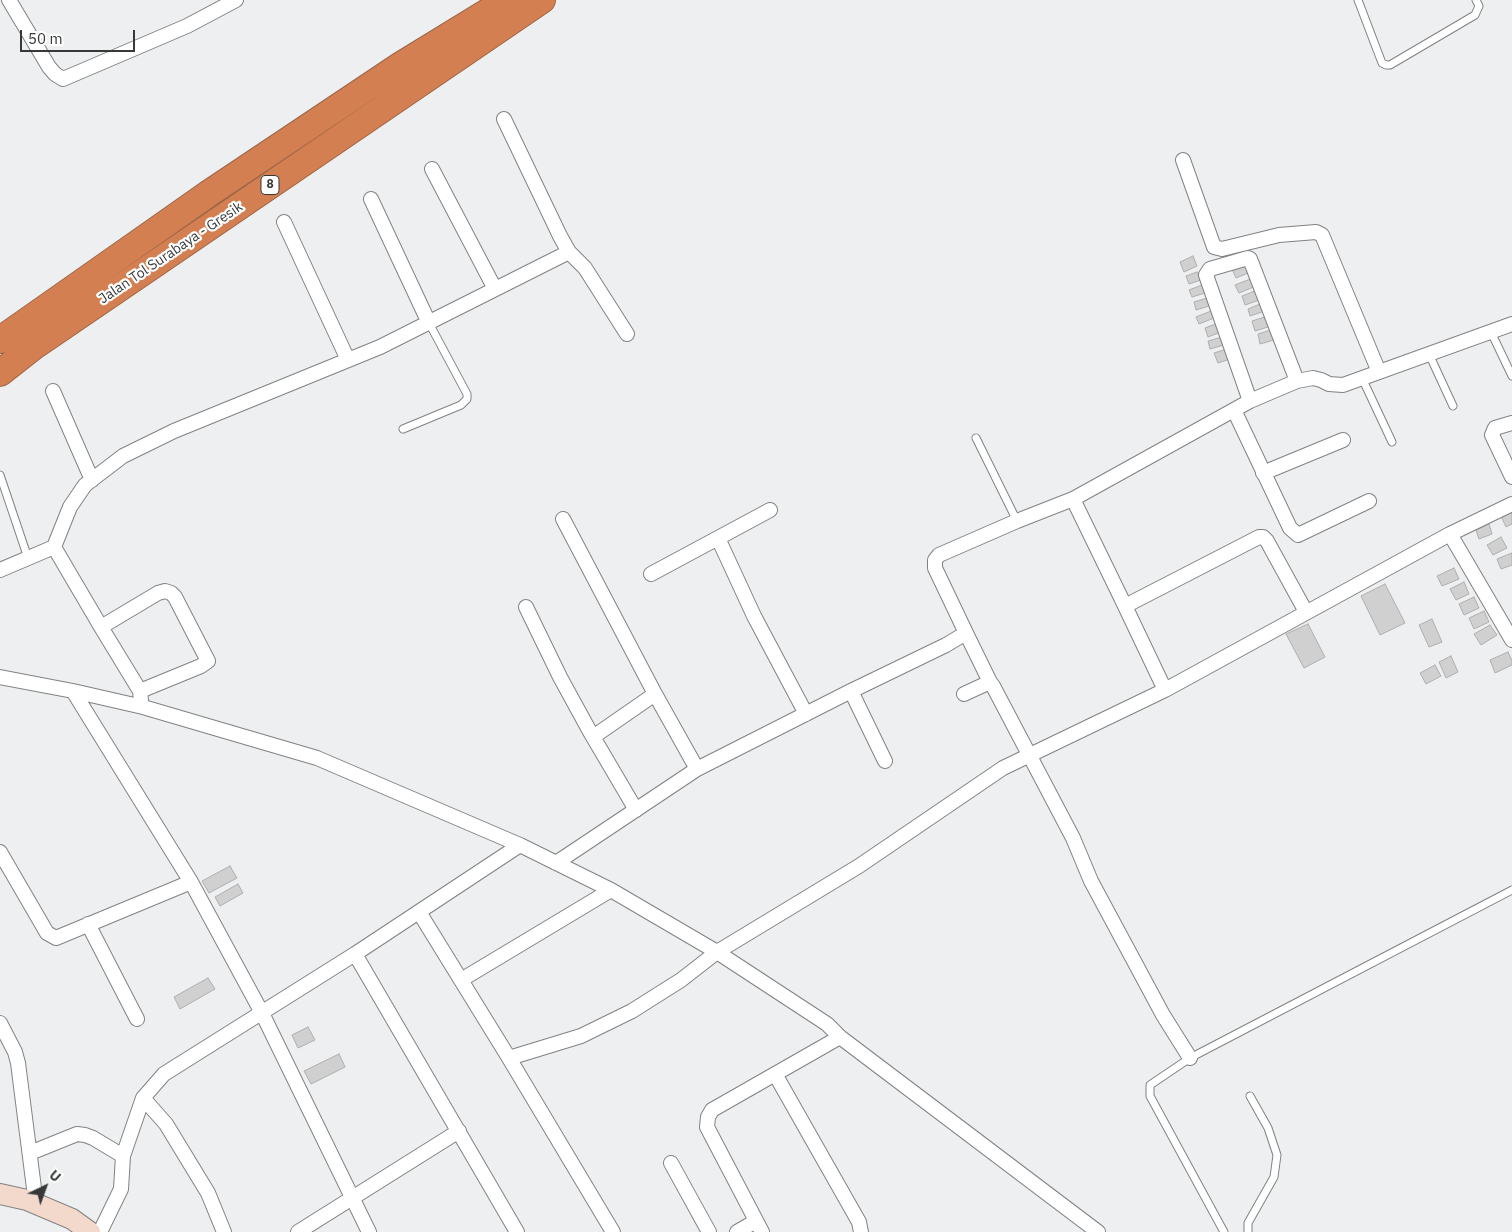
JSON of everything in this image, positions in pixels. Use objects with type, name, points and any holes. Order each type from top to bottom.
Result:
[{"type":"highway","name":"Jalan Tol Surabaya - Gresik","points":[[0,340],[208,194],[400,66],[507,0]]},
{"type":"highway","name":"Jalan Tol Surabaya - Gresik","points":[[0,373],[33,347],[542,0]]},
{"type":"main road","points":[[0,1194],[36,1204],[72,1219],[90,1232]]},
{"type":"street","points":[[9,0],[49,67],[63,79],[187,26],[236,0]]},
{"type":"street","points":[[504,119],[569,252],[585,268],[627,334]]},
{"type":"street","points":[[1184,160],[1214,247],[1222,249],[1279,235],[1316,232],[1322,235],[1379,372]]},
{"type":"street","points":[[432,169],[495,289]]},
{"type":"street","points":[[371,199],[429,323]]},
{"type":"street","points":[[284,222],[348,360]]},
{"type":"street","points":[[0,570],[54,547],[70,507],[85,485],[123,456],[174,431],[380,347],[569,252]]},
{"type":"street","points":[[1250,401],[1206,276],[1210,269],[1250,259],[1297,381]]},
{"type":"street","points":[[1190,1058],[1163,1015],[1091,881],[1031,756],[990,682],[966,633],[935,568],[935,560],[939,555],[1073,499],[1250,401],[1297,381],[1312,378],[1329,384],[1343,385],[1512,324]]},
{"type":"street","points":[[54,391],[92,480]]},
{"type":"street","points":[[1234,410],[1290,528],[1298,535],[1369,501]]},
{"type":"street","points":[[1512,423],[1495,428],[1492,434],[1512,477]]},
{"type":"street","points":[[1263,473],[1343,440]]},
{"type":"street","points":[[1073,499],[1165,690]]},
{"type":"street","points":[[509,1058],[581,1036],[632,1012],[681,980],[717,952],[859,866],[994,774],[1165,690],[1450,534],[1512,504]]},
{"type":"street","points":[[651,574],[770,510]]},
{"type":"street","points":[[564,519],[655,694],[698,769]]},
{"type":"street","points":[[1450,534],[1512,640]]},
{"type":"street","points":[[1125,606],[1259,536],[1267,541],[1306,612]]},
{"type":"street","points":[[718,538],[754,616],[806,714]]},
{"type":"street","points":[[54,547],[100,627],[140,691],[142,707]]},
{"type":"street","points":[[100,627],[158,593],[165,591],[175,597],[208,661],[201,666],[140,691]]},
{"type":"street","points":[[526,607],[560,677],[636,810]]},
{"type":"street","points":[[556,862],[698,769],[946,645],[966,633]]},
{"type":"street","points":[[0,677],[142,707],[317,758],[556,862],[611,890],[717,952],[827,1024],[840,1037],[1098,1232]]},
{"type":"street","points":[[964,694],[990,682]]},
{"type":"street","points":[[73,691],[190,882],[262,1013],[369,1232]]},
{"type":"street","points":[[851,691],[885,760]]},
{"type":"street","points":[[593,737],[655,694]]},
{"type":"street","points":[[100,1232],[121,1189],[123,1156],[143,1098],[164,1074],[355,954],[520,845]]},
{"type":"street","points":[[0,852],[47,933],[56,938],[190,882]]},
{"type":"street","points":[[461,980],[611,890]]},
{"type":"street","points":[[419,912],[613,1232]]},
{"type":"street","points":[[88,924],[137,1019]]},
{"type":"street","points":[[355,954],[517,1232]]},
{"type":"street","points":[[0,1023],[15,1052],[18,1063],[36,1204]]},
{"type":"street","points":[[738,1232],[759,1226],[707,1126],[708,1117],[712,1110],[840,1037]]},
{"type":"street","points":[[775,1074],[859,1222],[861,1232]]},
{"type":"street","points":[[143,1098],[166,1124],[208,1193],[224,1232]]},
{"type":"street","points":[[298,1232],[459,1131]]},
{"type":"street","points":[[30,1153],[77,1134],[93,1138],[123,1156]]},
{"type":"street","points":[[672,1163],[709,1232]]},
{"type":"lane","points":[[1358,0],[1382,63],[1390,65],[1475,15],[1478,11],[1476,0]]},
{"type":"lane","points":[[403,430],[461,405],[466,399],[467,394],[429,323]]},
{"type":"lane","points":[[1491,332],[1512,376]]},
{"type":"lane","points":[[1429,354],[1453,406]]},
{"type":"lane","points":[[1362,378],[1392,442]]},
{"type":"lane","points":[[976,438],[1017,521]]},
{"type":"lane","points":[[0,475],[28,558]]},
{"type":"lane","points":[[1224,1232],[1150,1096],[1150,1085],[1190,1058],[1512,890]]},
{"type":"lane","points":[[1248,1232],[1248,1223],[1274,1177],[1276,1155],[1268,1128],[1250,1096]]},
{"type":"building","points":[[1193,256],[1197,266],[1184,272],[1180,262]]},
{"type":"building","points":[[1245,264],[1248,273],[1236,278],[1232,269]]},
{"type":"building","points":[[1197,272],[1201,280],[1189,284],[1186,276]]},
{"type":"building","points":[[1253,278],[1256,286],[1239,293],[1235,285]]},
{"type":"building","points":[[1202,285],[1205,293],[1192,297],[1189,290]]},
{"type":"building","points":[[1255,291],[1259,300],[1245,305],[1242,296]]},
{"type":"building","points":[[1207,298],[1209,306],[1196,310],[1194,302]]},
{"type":"building","points":[[1260,304],[1262,312],[1250,316],[1248,309]]},
{"type":"building","points":[[1211,311],[1214,318],[1199,324],[1196,317]]},
{"type":"building","points":[[1268,316],[1271,326],[1255,331],[1252,321]]},
{"type":"building","points":[[1218,323],[1221,332],[1208,337],[1205,328]]},
{"type":"building","points":[[1271,330],[1274,340],[1260,344],[1258,334]]},
{"type":"building","points":[[1222,337],[1224,345],[1210,349],[1208,341]]},
{"type":"building","points":[[1227,349],[1230,359],[1218,363],[1214,353]]},
{"type":"building","points":[[1512,508],[1512,524],[1506,527],[1500,514]]},
{"type":"building","points":[[1489,524],[1492,534],[1479,539],[1476,530]]},
{"type":"building","points":[[1501,537],[1507,548],[1493,555],[1487,545]]},
{"type":"building","points":[[1512,553],[1512,565],[1501,569],[1497,559]]},
{"type":"building","points":[[1454,568],[1459,579],[1442,586],[1437,576]]},
{"type":"building","points":[[1464,582],[1469,594],[1456,600],[1450,589]]},
{"type":"building","points":[[1385,584],[1405,623],[1380,635],[1361,596]]},
{"type":"building","points":[[1474,597],[1479,608],[1464,615],[1459,604]]},
{"type":"building","points":[[1484,611],[1489,622],[1474,629],[1469,618]]},
{"type":"building","points":[[1432,619],[1442,642],[1429,647],[1419,625]]},
{"type":"building","points":[[1308,624],[1325,657],[1304,668],[1286,634]]},
{"type":"building","points":[[1490,625],[1497,635],[1481,645],[1474,634]]},
{"type":"building","points":[[1508,652],[1512,665],[1495,673],[1490,660]]},
{"type":"building","points":[[1451,656],[1458,672],[1446,678],[1439,662]]},
{"type":"building","points":[[1435,665],[1441,676],[1426,684],[1420,673]]},
{"type":"building","points":[[230,866],[237,878],[209,893],[202,881]]},
{"type":"building","points":[[238,884],[243,893],[220,906],[215,897]]},
{"type":"building","points":[[208,978],[215,989],[180,1009],[174,997]]},
{"type":"building","points":[[308,1027],[315,1040],[298,1048],[292,1035]]},
{"type":"building","points":[[339,1054],[345,1067],[311,1084],[304,1071]]}]
